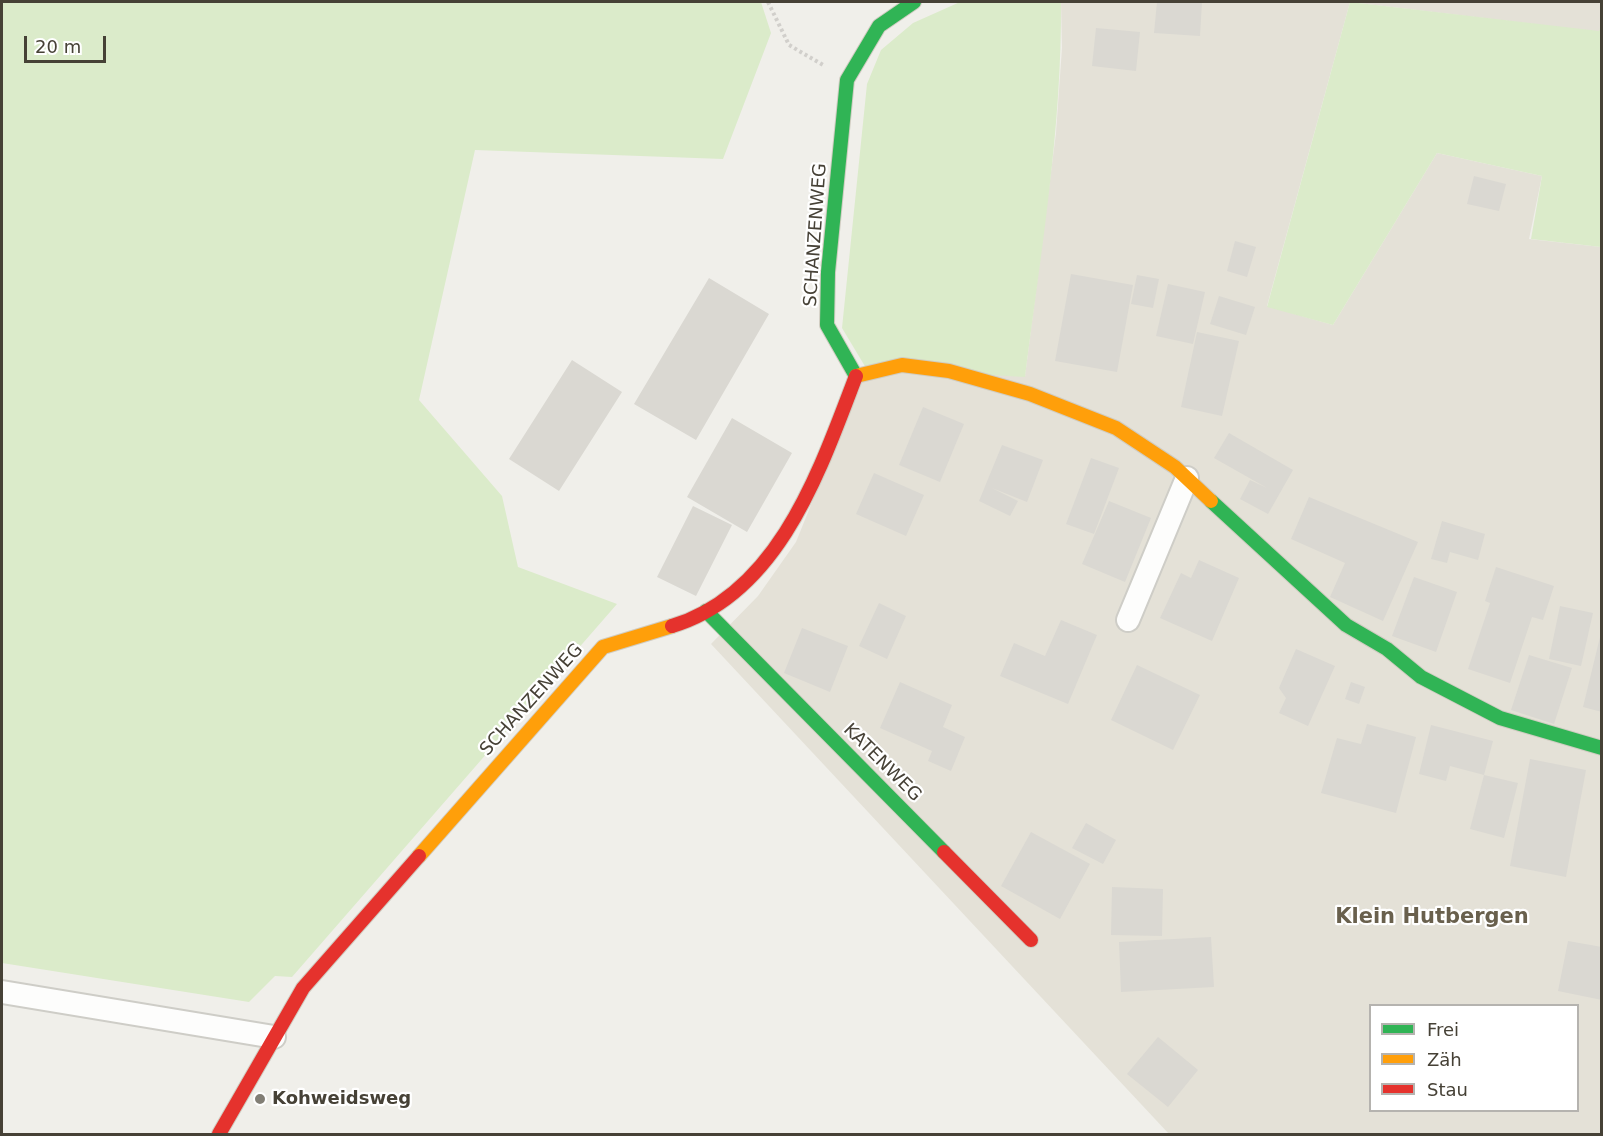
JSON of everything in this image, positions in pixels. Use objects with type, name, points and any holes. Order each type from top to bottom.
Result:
[{"type":"street","name":"SCHANZENWEG","points":[[219,1134],[303,988],[603,647],[692,620],[744,586],[774,550],[822,466],[856,376],[827,326],[828,272],[847,80],[879,26],[914,2]]},
{"type":"street","points":[[856,376],[902,365],[949,371],[1030,394],[1116,428],[1175,467],[1346,625],[1387,649],[1421,677],[1500,718],[1602,748]]},
{"type":"street","points":[[1128,620],[1187,478]]},
{"type":"street","name":"KATENWEG","points":[[706,611],[1031,940]]},
{"type":"street","points":[[2,992],[274,1037]]},
{"type":"path","points":[[768,2],[789,45],[847,80]]},
{"type":"shaded area","points":[[1061,2],[1350,2],[1267,306],[1333,325],[1437,153],[1542,176],[1529,239],[1601,247],[1601,1134],[1169,1134],[711,644],[758,596],[796,542],[866,368],[1025,376],[1056,133],[1062,48]]},
{"type":"shaded area","points":[[1350,2],[1601,2],[1600,32]]},
{"type":"green space","points":[[2,2],[761,2],[771,33],[723,159],[475,150],[419,400],[502,496],[518,567],[617,604],[292,977],[275,976],[249,1002],[2,963]]},
{"type":"green space","points":[[960,2],[1061,2],[1054,143],[1025,377],[866,368],[842,328],[867,84],[881,50],[913,23]]},
{"type":"green space","points":[[1350,2],[1599,31],[1601,26],[1601,247],[1531,239],[1542,176],[1437,153],[1333,325],[1267,307]]},
{"type":"building","points":[[1157,2],[1202,2],[1200,36],[1154,33]]},
{"type":"building","points":[[1096,28],[1140,32],[1136,71],[1092,66]]},
{"type":"building","points":[[1474,176],[1506,184],[1499,211],[1467,204]]},
{"type":"building","points":[[1235,241],[1256,247],[1247,277],[1227,271]]},
{"type":"building","points":[[1071,274],[1133,285],[1117,372],[1055,361]]},
{"type":"building","points":[[1137,275],[1159,279],[1153,308],[1131,304]]},
{"type":"building","points":[[709,278],[769,314],[696,440],[634,404]]},
{"type":"building","points":[[1168,284],[1205,292],[1193,344],[1156,336]]},
{"type":"building","points":[[1219,296],[1255,307],[1246,335],[1210,324]]},
{"type":"building","points":[[1197,332],[1239,341],[1222,416],[1181,407]]},
{"type":"building","points":[[572,360],[622,392],[559,491],[509,459]]},
{"type":"building","points":[[923,407],[964,424],[940,482],[899,465]]},
{"type":"building","points":[[732,418],[792,453],[747,532],[687,497]]},
{"type":"building","points":[[1229,433],[1293,470],[1268,514],[1240,499],[1250,480],[1267,488],[1214,458]]},
{"type":"building","points":[[1002,445],[1043,460],[1027,502],[992,488],[1018,501],[1010,516],[979,501]]},
{"type":"building","points":[[1091,458],[1119,468],[1094,534],[1066,524]]},
{"type":"building","points":[[874,473],[924,495],[906,536],[856,514]]},
{"type":"building","points":[[1309,497],[1418,542],[1383,621],[1330,597],[1345,563],[1291,539]]},
{"type":"building","points":[[1109,501],[1151,518],[1125,582],[1082,564]]},
{"type":"building","points":[[693,506],[732,525],[696,596],[657,577]]},
{"type":"building","points":[[1442,521],[1485,534],[1478,560],[1450,552],[1447,563],[1431,559]]},
{"type":"building","points":[[1199,560],[1239,578],[1212,641],[1160,618],[1181,573],[1191,578]]},
{"type":"building","points":[[1496,567],[1554,586],[1543,620],[1532,617],[1510,683],[1468,669],[1490,603],[1485,601]]},
{"type":"building","points":[[1414,577],[1457,592],[1436,652],[1392,636]]},
{"type":"building","points":[[879,603],[906,616],[887,659],[859,646]]},
{"type":"building","points":[[1560,606],[1593,613],[1581,666],[1549,659]]},
{"type":"building","points":[[1061,620],[1097,635],[1068,704],[1000,676],[1014,643],[1045,656]]},
{"type":"building","points":[[802,628],[848,646],[830,692],[784,673]]},
{"type":"building","points":[[1602,633],[1602,712],[1583,707]]},
{"type":"building","points":[[1296,649],[1335,666],[1308,726],[1279,713],[1286,698],[1279,688]]},
{"type":"building","points":[[1529,655],[1572,668],[1554,724],[1511,710]]},
{"type":"building","points":[[1137,665],[1200,695],[1173,750],[1111,720]]},
{"type":"building","points":[[900,682],[952,705],[943,727],[965,737],[951,771],[928,761],[932,751],[880,728]]},
{"type":"building","points":[[1351,682],[1365,687],[1359,704],[1345,699]]},
{"type":"building","points":[[1367,724],[1416,737],[1396,813],[1321,793],[1337,738],[1361,744]]},
{"type":"building","points":[[1431,725],[1493,741],[1484,775],[1450,766],[1446,781],[1419,774]]},
{"type":"building","points":[[1530,759],[1586,770],[1566,877],[1510,866]]},
{"type":"building","points":[[1484,775],[1518,783],[1504,838],[1470,829]]},
{"type":"building","points":[[1086,823],[1116,840],[1103,864],[1072,848]]},
{"type":"building","points":[[1031,832],[1090,864],[1060,919],[1001,886]]},
{"type":"building","points":[[1112,887],[1163,889],[1162,936],[1111,935]]},
{"type":"building","points":[[1211,937],[1214,987],[1121,992],[1119,942]]},
{"type":"building","points":[[1568,941],[1602,947],[1602,1000],[1558,991]]},
{"type":"building","points":[[1158,1037],[1198,1070],[1168,1107],[1127,1074]]},
{"type":"traffic: fast","points":[[856,376],[827,325],[828,272],[847,80],[879,26],[914,2]]},
{"type":"traffic: fast","points":[[1211,501],[1346,625],[1387,649],[1421,677],[1500,718],[1602,748]]},
{"type":"traffic: fast","points":[[706,611],[944,852]]},
{"type":"traffic: slow","points":[[856,376],[902,365],[949,371],[1030,394],[1116,428],[1175,467],[1211,501]]},
{"type":"traffic: slow","points":[[419,856],[603,647],[672,626]]},
{"type":"traffic: jam","points":[[672,626],[709,610],[741,587],[768,558],[791,524],[810,488],[856,376]]},
{"type":"traffic: jam","points":[[944,852],[1031,940]]},
{"type":"traffic: jam","points":[[219,1134],[303,988],[419,856]]},
{"type":"place","name":"Kohweidsweg","points":[[260,1099]]},
{"type":"district","name":"Klein Hutbergen","points":[[1432,918]]}]
